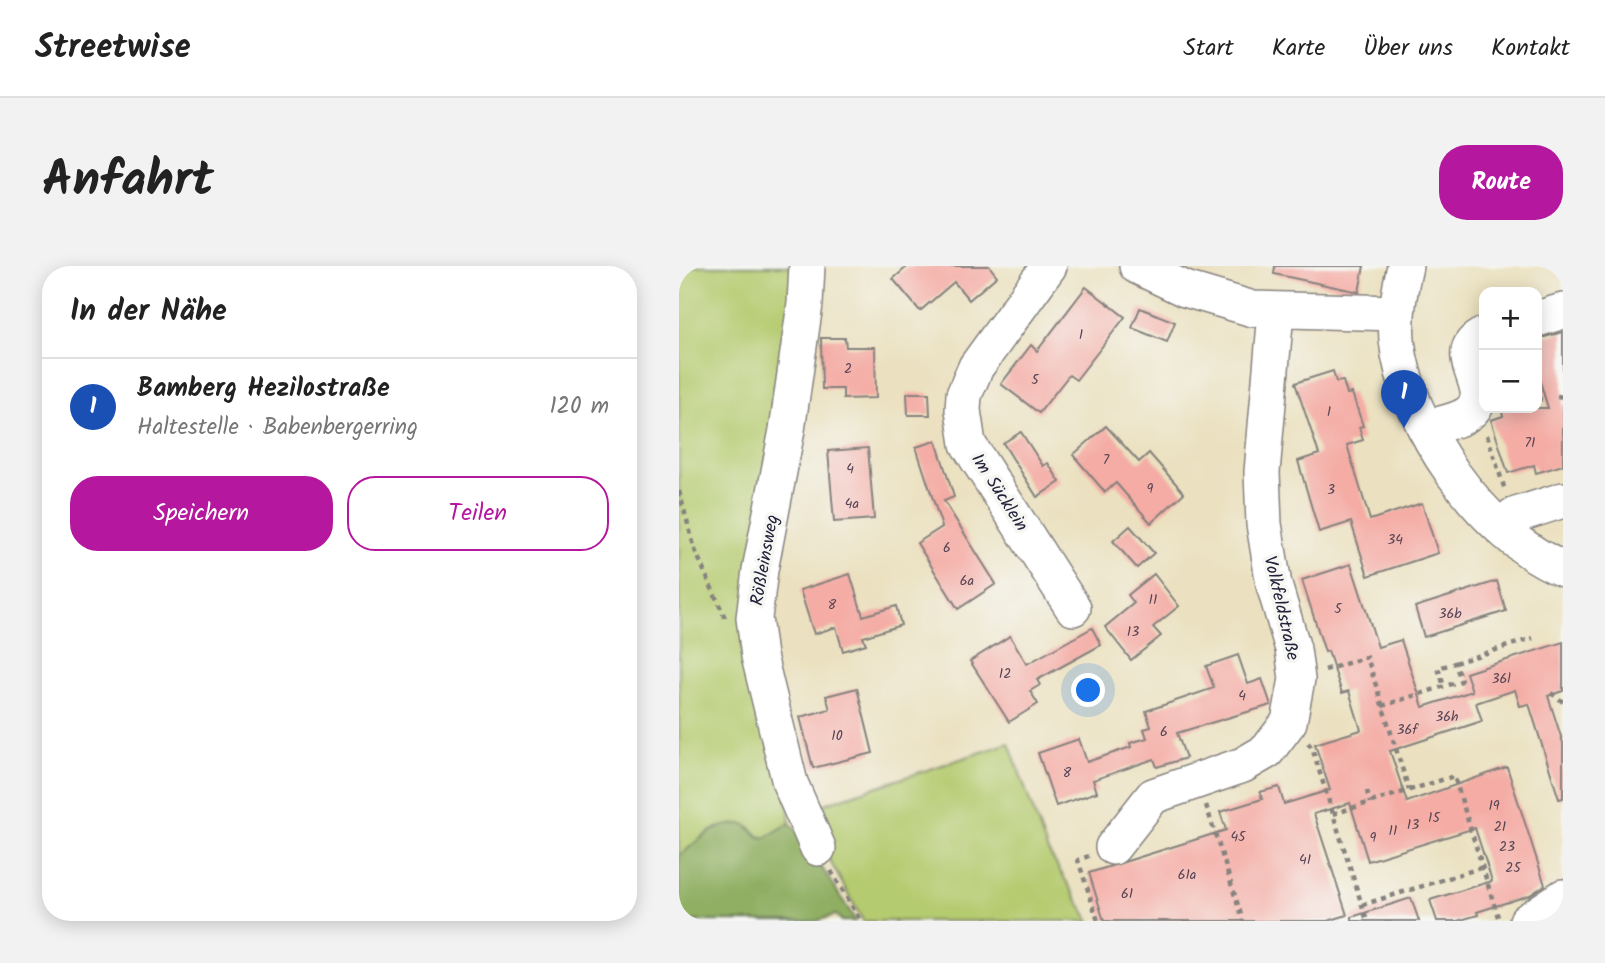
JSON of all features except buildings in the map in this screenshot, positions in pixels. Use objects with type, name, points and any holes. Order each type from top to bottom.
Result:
[{"type":"street","name":"Rößleinsweg","points":[[807,266],[805,304],[787,430],[760,570],[754,618],[759,656],[790,783],[818,848]]},
{"type":"street","name":"Im Sücklein","points":[[1049,266],[976,368],[964,395],[963,410],[968,444],[1073,608]]},
{"type":"street","points":[[1137,266],[1185,289],[1253,309],[1276,312],[1396,313]]},
{"type":"street","points":[[1405,266],[1396,313],[1397,343],[1404,372],[1425,428],[1459,479],[1507,522],[1529,551],[1563,569]]},
{"type":"street","points":[[1542,317],[1563,310]]},
{"type":"street","name":"Volkfeldstraße","points":[[1113,847],[1153,796],[1243,765],[1267,751],[1289,722],[1297,679],[1293,649],[1274,585],[1264,524],[1263,435],[1276,312]]},
{"type":"street","points":[[1425,428],[1466,415],[1475,407],[1478,394],[1468,355],[1472,344],[1479,339]]},
{"type":"street","points":[[1507,522],[1563,500]]},
{"type":"street","points":[[1527,921],[1563,897]]},
{"type":"path","points":[[1484,427],[1507,522]]},
{"type":"path","points":[[679,491],[703,570],[730,629]]},
{"type":"path","points":[[1444,686],[1438,668],[1533,638]]},
{"type":"path","points":[[1297,679],[1367,657],[1410,790]]},
{"type":"path","points":[[1383,706],[1461,681],[1455,663]]},
{"type":"path","points":[[1551,693],[1563,702]]},
{"type":"path","points":[[1289,722],[1312,748],[1367,921]]},
{"type":"path","points":[[1333,814],[1454,776],[1500,921]]},
{"type":"path","points":[[1199,780],[1243,921]]},
{"type":"path","points":[[1367,791],[1370,803]]},
{"type":"path","points":[[818,848],[861,921]]},
{"type":"path","points":[[1078,860],[1098,921]]},
{"type":"path","points":[[1362,905],[1483,867]]},
{"type":"green space","points":[[679,266],[805,266],[757,555],[790,823],[765,838],[758,836],[750,827],[737,825],[718,828],[703,836],[679,856]]},
{"type":"green space","points":[[1009,743],[1047,849],[1090,921],[863,921],[813,830],[825,821],[824,804]]},
{"type":"green space","points":[[790,823],[801,835],[856,921],[842,921],[836,915],[816,921],[679,921],[679,856],[709,833],[724,826],[745,824],[758,836],[765,838]]},
{"type":"place","name":"Bamberg Hezilostraße","points":[[1404,428]]}]
